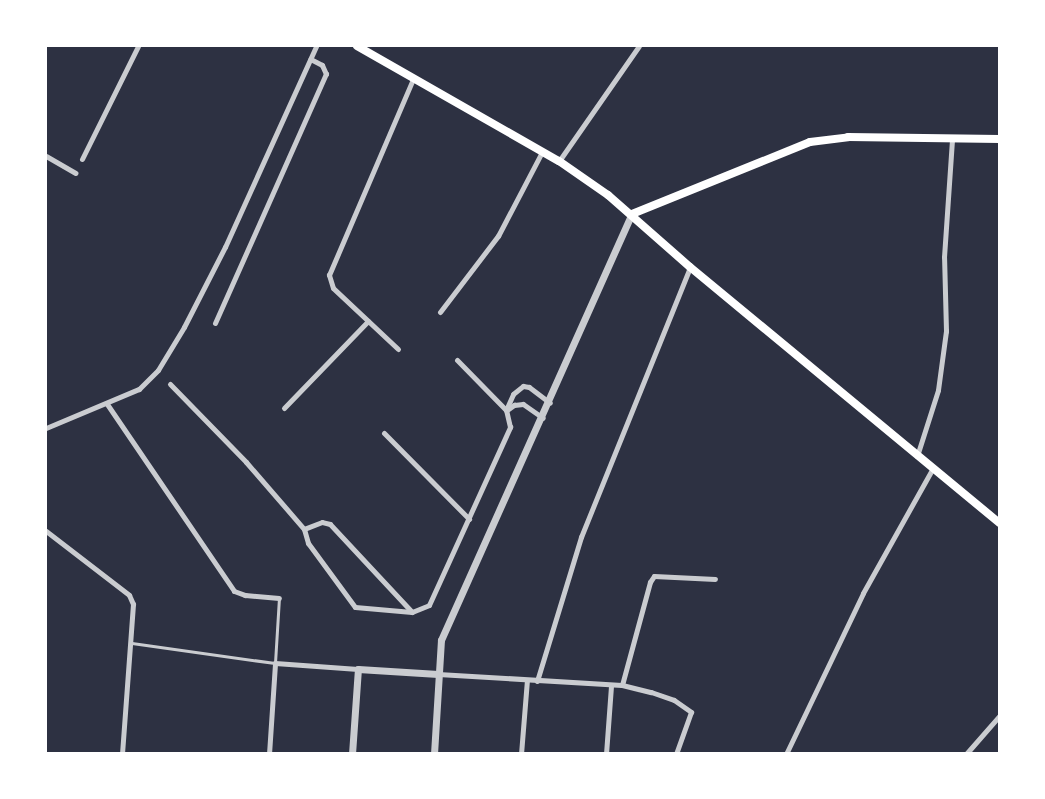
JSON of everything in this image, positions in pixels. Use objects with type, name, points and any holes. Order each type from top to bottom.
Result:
[{"type":"main road","points":[[357,46],[414,76],[559,161],[632,214],[690,267],[999,523]]},
{"type":"main road","points":[[632,214],[810,142],[848,137],[999,139]]},
{"type":"main road","points":[[647,229],[646,219],[653,207]]},
{"type":"street","points":[[82,159],[138,46]]},
{"type":"street","points":[[46,428],[107,404],[143,386],[158,370],[184,327],[316,46]]},
{"type":"street","points":[[559,161],[639,46]]},
{"type":"street","points":[[215,323],[326,74],[322,65],[310,60]]},
{"type":"street","points":[[398,349],[333,288],[329,275],[414,76]]},
{"type":"street","points":[[917,456],[938,390],[946,331],[944,257],[952,139]]},
{"type":"street","points":[[440,312],[498,236],[542,152]]},
{"type":"street","points":[[46,156],[75,173]]},
{"type":"street","points":[[433,754],[441,640],[550,403],[632,214]]},
{"type":"street","points":[[537,681],[581,537],[690,267]]},
{"type":"street","points":[[284,408],[368,321]]},
{"type":"street","points":[[170,384],[246,462],[304,529],[307,543],[355,607],[412,612],[429,605],[509,432],[510,422],[506,410],[457,360]]},
{"type":"street","points":[[506,410],[513,394],[523,386],[550,403]]},
{"type":"street","points":[[107,404],[156,481],[234,591],[245,595],[279,598]]},
{"type":"street","points":[[506,410],[523,404],[543,418]]},
{"type":"street","points":[[384,433],[469,519]]},
{"type":"street","points":[[786,754],[863,593],[933,468]]},
{"type":"street","points":[[304,529],[322,522],[330,524],[412,612]]},
{"type":"street","points":[[46,531],[129,595],[133,604],[122,754]]},
{"type":"street","points":[[622,685],[654,576],[716,579]]},
{"type":"street","points":[[269,754],[275,663],[622,685],[674,700],[691,712],[676,754]]},
{"type":"street","points":[[352,754],[358,669]]},
{"type":"street","points":[[522,754],[527,680]]},
{"type":"street","points":[[606,754],[611,686]]},
{"type":"street","points":[[966,754],[999,715]]},
{"type":"lane","points":[[132,643],[275,663],[279,598]]}]
